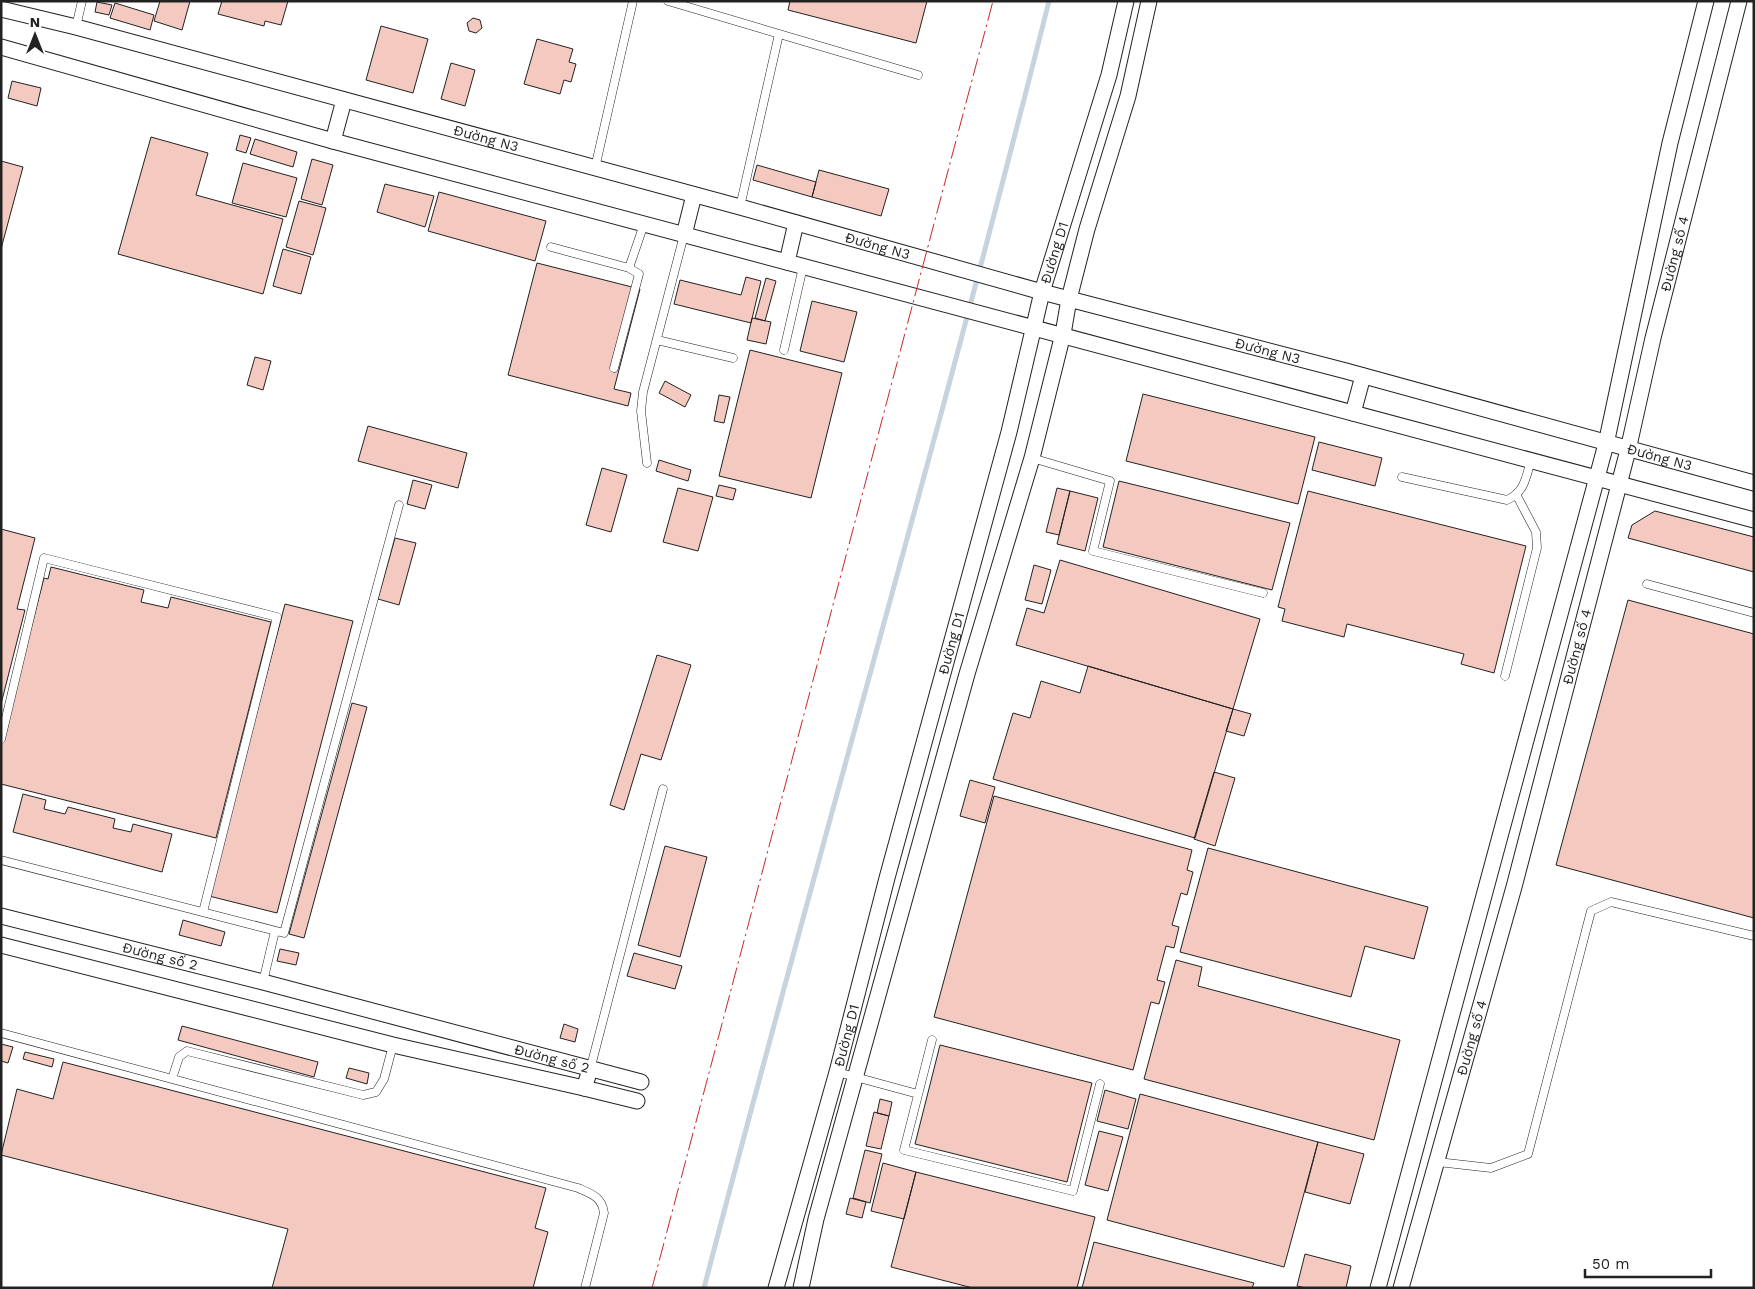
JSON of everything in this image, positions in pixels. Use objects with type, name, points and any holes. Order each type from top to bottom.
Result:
[{"type":"street","name":"Đường D1","points":[[776,1288],[837,1072],[944,668],[1010,432],[1042,292],[1109,75],[1126,1]]},
{"type":"street","name":"Đường D1","points":[[801,1288],[816,1219],[967,674],[1032,458],[1063,334],[1069,299],[1087,229],[1128,96],[1149,1]]},
{"type":"street","name":"Đường số 4","points":[[1378,1288],[1606,444],[1670,143],[1706,1]]},
{"type":"street","name":"Đường số 4","points":[[1401,1288],[1514,887],[1628,450],[1652,338],[1739,1]]},
{"type":"street","name":"Đường N3","points":[[1,9],[76,27],[796,223],[1001,281],[1363,376],[1754,483]]},
{"type":"street","points":[[1,47],[333,141],[992,318],[1063,334],[1754,520]]},
{"type":"street","points":[[333,141],[344,100]]},
{"type":"street","points":[[684,235],[694,195]]},
{"type":"street","points":[[787,262],[796,223]]},
{"type":"street","points":[[1354,413],[1363,376]]},
{"type":"street","points":[[944,668],[967,674]]},
{"type":"street","name":"Đường số 2","points":[[1,945],[393,1045],[584,1088],[590,1070],[263,982],[2,917]]},
{"type":"street","points":[[1451,1021],[1475,1028]]},
{"type":"street","points":[[590,1070],[641,1082]]},
{"type":"street","points":[[584,1088],[637,1101]]},
{"type":"street","points":[[1401,1204],[1424,1210]]},
{"type":"lane","points":[[76,27],[82,1]]},
{"type":"lane","points":[[595,168],[633,1]]},
{"type":"lane","points":[[668,1],[918,75]]},
{"type":"lane","points":[[740,208],[779,34]]},
{"type":"lane","points":[[629,268],[644,224]]},
{"type":"lane","points":[[647,464],[641,412],[684,235]]},
{"type":"lane","points":[[551,247],[629,268],[639,274],[614,368]]},
{"type":"lane","points":[[784,350],[803,267]]},
{"type":"lane","points":[[657,340],[734,358]]},
{"type":"lane","points":[[1032,458],[1110,481],[1093,551],[1263,593]]},
{"type":"lane","points":[[1402,477],[1507,500],[1517,496],[1522,489],[1531,460]]},
{"type":"lane","points":[[1505,676],[1538,548],[1536,532],[1517,496]]},
{"type":"lane","points":[[1,860],[284,933],[399,505]]},
{"type":"lane","points":[[1,739],[44,558],[277,617],[203,912]]},
{"type":"lane","points":[[1647,584],[1754,613]]},
{"type":"lane","points":[[590,1070],[663,790]]},
{"type":"lane","points":[[1438,1162],[1491,1168],[1528,1154],[1591,911],[1611,902],[1754,936]]},
{"type":"lane","points":[[263,982],[275,931]]},
{"type":"lane","points":[[1,1033],[578,1188],[595,1195],[602,1204],[604,1213],[585,1288]]},
{"type":"lane","points":[[932,1040],[904,1150],[1073,1191],[1100,1084]]},
{"type":"lane","points":[[172,1079],[179,1057],[187,1051],[363,1095],[376,1092],[384,1079],[393,1045]]},
{"type":"lane","points":[[837,1072],[918,1094]]},
{"type":"building","points":[[160,1],[190,1],[182,30],[154,21]]},
{"type":"building","points":[[222,1],[288,1],[281,25],[265,21],[264,26],[218,14]]},
{"type":"building","points":[[790,1],[927,1],[916,43],[788,10]]},
{"type":"building","points":[[97,2],[112,5],[109,15],[95,12]]},
{"type":"building","points":[[115,3],[154,15],[150,30],[110,18]]},
{"type":"building","points":[[473,18],[480,20],[482,28],[476,33],[469,31],[467,23]]},
{"type":"building","points":[[381,26],[428,39],[413,93],[366,80]]},
{"type":"building","points":[[537,39],[573,49],[569,62],[576,64],[571,82],[564,80],[560,94],[524,84]]},
{"type":"building","points":[[451,63],[475,70],[465,106],[441,99]]},
{"type":"building","points":[[12,81],[41,88],[37,106],[8,98]]},
{"type":"building","points":[[240,135],[251,138],[246,153],[236,150]]},
{"type":"building","points":[[151,137],[208,153],[196,195],[283,219],[263,294],[118,254]]},
{"type":"building","points":[[255,139],[297,152],[293,167],[250,154]]},
{"type":"building","points":[[312,159],[333,165],[322,205],[301,199]]},
{"type":"building","points":[[1,161],[23,167],[1,249]]},
{"type":"building","points":[[243,163],[297,178],[286,217],[232,203]]},
{"type":"building","points":[[757,165],[816,182],[812,197],[753,180]]},
{"type":"building","points":[[819,170],[889,189],[881,216],[812,197]]},
{"type":"building","points":[[385,184],[434,196],[425,227],[377,212]]},
{"type":"building","points":[[439,192],[546,221],[535,261],[428,231]]},
{"type":"building","points":[[299,201],[326,208],[313,255],[286,247]]},
{"type":"building","points":[[283,249],[311,257],[301,294],[273,286]]},
{"type":"building","points":[[537,263],[640,289],[614,389],[631,393],[628,406],[508,375]]},
{"type":"building","points":[[746,277],[761,281],[751,323],[674,304],[680,280],[741,295]]},
{"type":"building","points":[[766,278],[776,281],[765,321],[755,318]]},
{"type":"building","points":[[812,301],[857,312],[844,362],[800,351]]},
{"type":"building","points":[[752,318],[771,322],[766,344],[747,340]]},
{"type":"building","points":[[750,350],[842,373],[811,498],[719,476]]},
{"type":"building","points":[[255,357],[271,361],[263,390],[247,385]]},
{"type":"building","points":[[665,381],[691,395],[685,407],[659,393]]},
{"type":"building","points":[[1143,394],[1315,437],[1298,504],[1126,461]]},
{"type":"building","points":[[719,395],[730,397],[724,423],[714,421]]},
{"type":"building","points":[[368,426],[467,453],[458,488],[358,461]]},
{"type":"building","points":[[1319,442],[1382,458],[1375,486],[1312,470]]},
{"type":"building","points":[[659,460],[691,470],[688,481],[656,471]]},
{"type":"building","points":[[602,468],[627,475],[611,532],[586,525]]},
{"type":"building","points":[[413,480],[432,485],[425,509],[407,504]]},
{"type":"building","points":[[1119,481],[1290,523],[1272,590],[1103,547]]},
{"type":"building","points":[[719,485],[736,489],[733,500],[716,496]]},
{"type":"building","points":[[678,488],[713,497],[698,551],[663,542]]},
{"type":"building","points":[[1057,488],[1070,491],[1059,535],[1046,532]]},
{"type":"building","points":[[1070,491],[1098,498],[1085,551],[1057,544]]},
{"type":"building","points":[[1308,491],[1526,546],[1494,673],[1461,664],[1464,654],[1347,624],[1344,637],[1282,621],[1285,609],[1278,607]]},
{"type":"building","points":[[1655,511],[1754,537],[1754,572],[1628,538],[1632,525]]},
{"type":"building","points":[[1,529],[35,538],[17,609],[25,610],[1,704]]},
{"type":"building","points":[[395,538],[416,543],[399,605],[378,599]]},
{"type":"building","points":[[1060,560],[1260,619],[1233,709],[1016,645],[1027,608],[1044,613]]},
{"type":"building","points":[[1034,565],[1051,570],[1042,604],[1025,600]]},
{"type":"building","points":[[51,567],[144,590],[141,602],[168,608],[171,597],[271,622],[216,838],[1,784],[1,745],[44,578],[48,579]]},
{"type":"building","points":[[1628,600],[1754,634],[1754,918],[1556,865]]},
{"type":"building","points":[[285,604],[353,621],[277,913],[209,896]]},
{"type":"building","points":[[657,655],[691,665],[661,760],[641,754],[624,810],[610,805]]},
{"type":"building","points":[[1088,666],[1233,709],[1195,838],[993,779],[1013,713],[1030,718],[1041,681],[1080,693]]},
{"type":"building","points":[[352,703],[367,707],[304,938],[289,934]]},
{"type":"building","points":[[1233,709],[1251,714],[1244,736],[1226,731]]},
{"type":"building","points":[[1214,772],[1235,778],[1215,846],[1194,839]]},
{"type":"building","points":[[970,780],[995,787],[985,823],[960,816]]},
{"type":"building","points":[[23,794],[46,800],[44,809],[65,814],[68,807],[115,819],[113,828],[131,832],[133,824],[172,834],[162,872],[13,832]]},
{"type":"building","points":[[994,796],[1192,850],[1187,870],[1193,872],[1187,895],[1181,893],[1172,925],[1179,927],[1174,948],[1166,946],[1157,980],[1165,982],[1159,1004],[1151,1002],[1133,1070],[934,1017]]},
{"type":"building","points":[[665,846],[707,857],[680,957],[638,945]]},
{"type":"building","points":[[1208,848],[1428,907],[1414,959],[1365,946],[1351,997],[1180,952]]},
{"type":"building","points":[[183,920],[225,932],[221,946],[179,935]]},
{"type":"building","points":[[280,949],[299,953],[296,965],[277,961]]},
{"type":"building","points":[[634,953],[682,966],[675,989],[627,976]]},
{"type":"building","points":[[1176,960],[1202,967],[1198,986],[1400,1040],[1374,1140],[1144,1079]]},
{"type":"building","points":[[564,1024],[578,1029],[575,1042],[560,1038]]},
{"type":"building","points":[[182,1026],[318,1062],[314,1077],[178,1040]]},
{"type":"building","points":[[1,1044],[13,1047],[8,1063],[1,1061]]},
{"type":"building","points":[[940,1045],[1092,1083],[1067,1182],[915,1144]]},
{"type":"building","points":[[25,1052],[54,1059],[52,1067],[23,1059]]},
{"type":"building","points":[[63,1062],[546,1188],[535,1228],[548,1232],[533,1288],[272,1288],[288,1229],[1,1155],[17,1089],[53,1099]]},
{"type":"building","points":[[349,1068],[369,1073],[367,1084],[346,1078]]},
{"type":"building","points":[[1105,1090],[1136,1099],[1128,1129],[1097,1121]]},
{"type":"building","points":[[1140,1094],[1318,1142],[1284,1267],[1107,1220]]},
{"type":"building","points":[[880,1099],[892,1102],[889,1116],[877,1113]]},
{"type":"building","points":[[874,1112],[889,1116],[881,1149],[866,1146]]},
{"type":"building","points":[[1099,1131],[1123,1137],[1108,1191],[1085,1185]]},
{"type":"building","points":[[1318,1142],[1364,1154],[1350,1204],[1305,1192]]},
{"type":"building","points":[[865,1150],[882,1154],[870,1203],[853,1198]]},
{"type":"building","points":[[883,1163],[916,1172],[904,1219],[871,1211]]},
{"type":"building","points":[[916,1172],[1095,1217],[1077,1288],[973,1288],[891,1267]]},
{"type":"building","points":[[850,1198],[866,1202],[862,1218],[846,1214]]},
{"type":"building","points":[[1094,1242],[1254,1283],[1252,1288],[1082,1288]]},
{"type":"building","points":[[1305,1254],[1351,1266],[1346,1288],[1306,1288],[1297,1286]]},
{"type":"waterway","points":[[704,1288],[922,484],[1049,1]]},
{"type":"power","points":[[652,1288],[993,1]]}]
